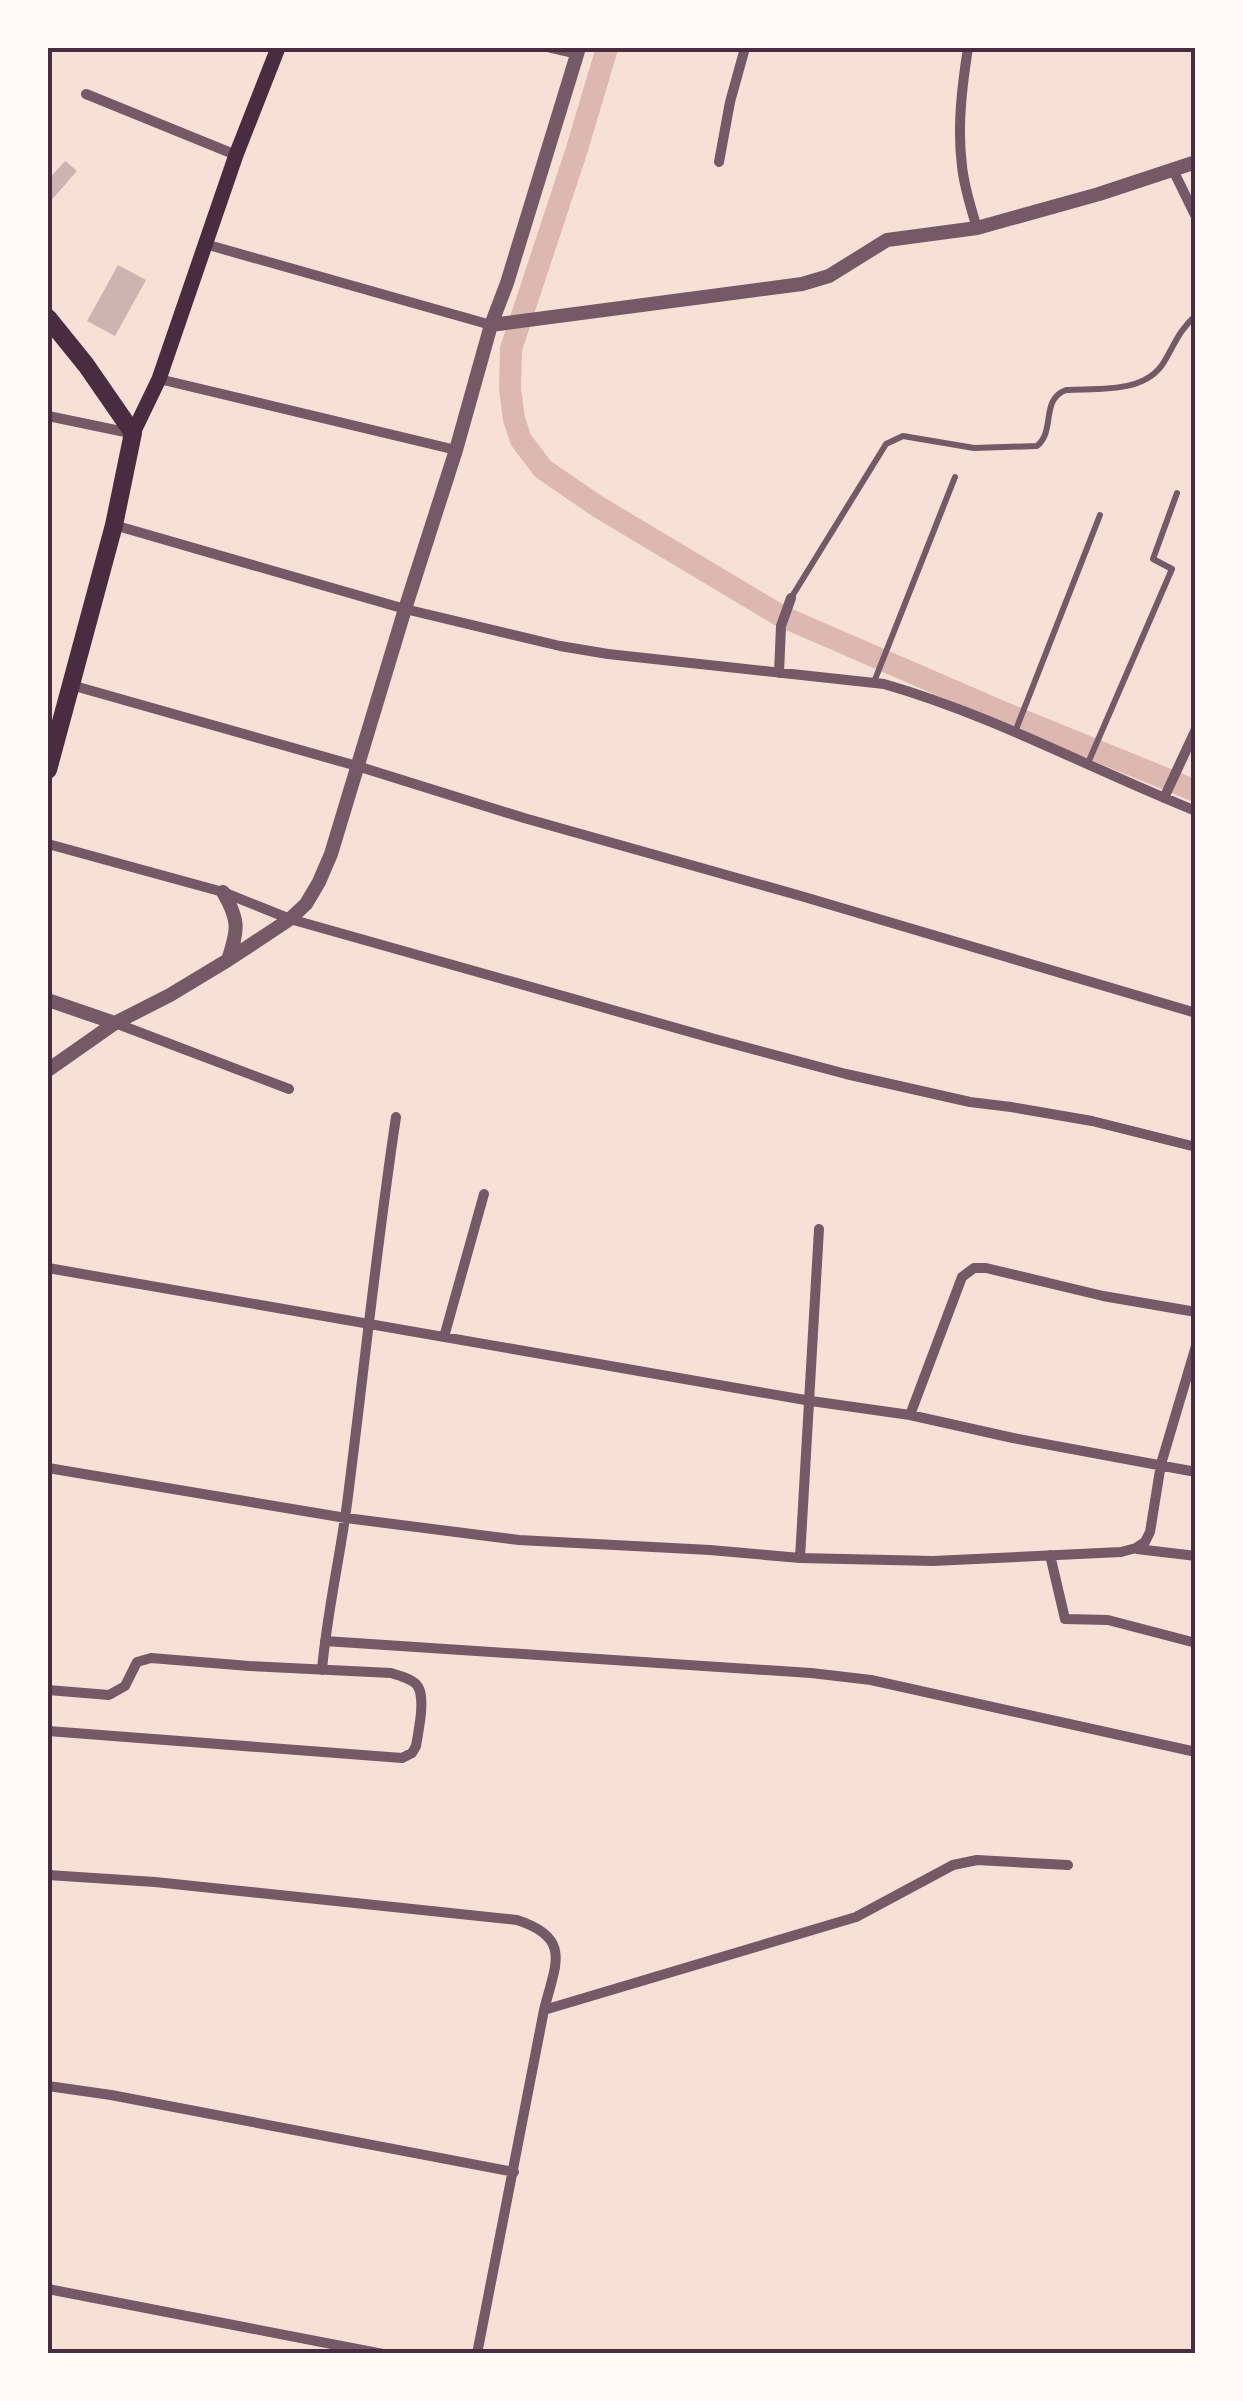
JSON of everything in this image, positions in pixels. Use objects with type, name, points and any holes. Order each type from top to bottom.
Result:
[{"type":"main road","points":[[48,770],[52,739],[114,524],[132,433],[159,379],[236,155],[278,48]]},
{"type":"main road","points":[[48,318],[132,433]]},
{"type":"street","points":[[48,1070],[115,1023],[170,995],[290,919],[306,904],[319,882],[499,324],[578,51],[551,48]]},
{"type":"street","points":[[718,162],[746,48]]},
{"type":"street","points":[[968,48],[960,138],[962,168],[977,228]]},
{"type":"street","points":[[86,94],[236,155]]},
{"type":"street","points":[[206,244],[499,324],[802,284],[829,276],[887,240],[977,228],[1196,162]]},
{"type":"street","points":[[1173,170],[1196,217]]},
{"type":"street","points":[[159,379],[456,450]]},
{"type":"street","points":[[48,416],[132,433]]},
{"type":"street","points":[[114,524],[404,609],[560,646],[906,690],[1088,762],[1196,810]]},
{"type":"street","points":[[779,673],[782,626],[791,598]]},
{"type":"street","points":[[70,685],[1196,1013]]},
{"type":"street","points":[[1164,798],[1196,729]]},
{"type":"street","points":[[48,844],[223,892],[290,919],[846,1074],[970,1102],[1092,1121],[1196,1147]]},
{"type":"street","points":[[223,892],[237,923],[228,960]]},
{"type":"street","points":[[48,1000],[289,1089]]},
{"type":"street","points":[[322,1670],[346,1518],[396,1117]]},
{"type":"street","points":[[444,1337],[484,1194]]},
{"type":"street","points":[[800,1558],[820,1229]]},
{"type":"street","points":[[48,1268],[910,1415],[1196,1472]]},
{"type":"street","points":[[910,1415],[962,1277],[974,1268],[1196,1312]]},
{"type":"street","points":[[1141,1546],[1150,1532],[1160,1464],[1196,1346]]},
{"type":"street","points":[[48,1468],[346,1518],[519,1540],[800,1558],[933,1562],[1122,1552],[1141,1546],[1196,1556]]},
{"type":"street","points":[[1050,1555],[1065,1619],[1108,1620],[1196,1642]]},
{"type":"street","points":[[325,1641],[872,1680],[1196,1752]]},
{"type":"street","points":[[48,1690],[109,1695],[125,1686],[138,1662],[151,1658],[391,1673],[408,1678],[422,1692],[416,1746],[402,1758],[48,1730]]},
{"type":"street","points":[[544,2010],[856,1917],[953,1865],[976,1860],[1068,1866]]},
{"type":"street","points":[[48,1876],[155,1882],[517,1920],[536,1926],[552,1939],[557,1956],[477,2354]]},
{"type":"street","points":[[48,2086],[111,2094],[514,2172]]},
{"type":"street","points":[[48,2289],[383,2354]]},
{"type":"lane","points":[[791,598],[886,444],[904,436],[974,448],[1037,446],[1047,433],[1049,410],[1057,394],[1066,390],[1131,386],[1147,379],[1163,364],[1180,331],[1196,315]]},
{"type":"lane","points":[[874,683],[955,477]]},
{"type":"lane","points":[[1088,762],[1172,569],[1153,559],[1177,493]]},
{"type":"lane","points":[[1015,732],[1100,515]]},
{"type":"building","points":[[65,161],[77,171],[48,204],[48,180]]},
{"type":"building","points":[[118,265],[146,280],[115,336],[87,321]]},
{"type":"waterway","points":[[607,48],[511,349],[514,419],[521,440],[543,469],[597,506],[781,616],[1196,791]]}]
